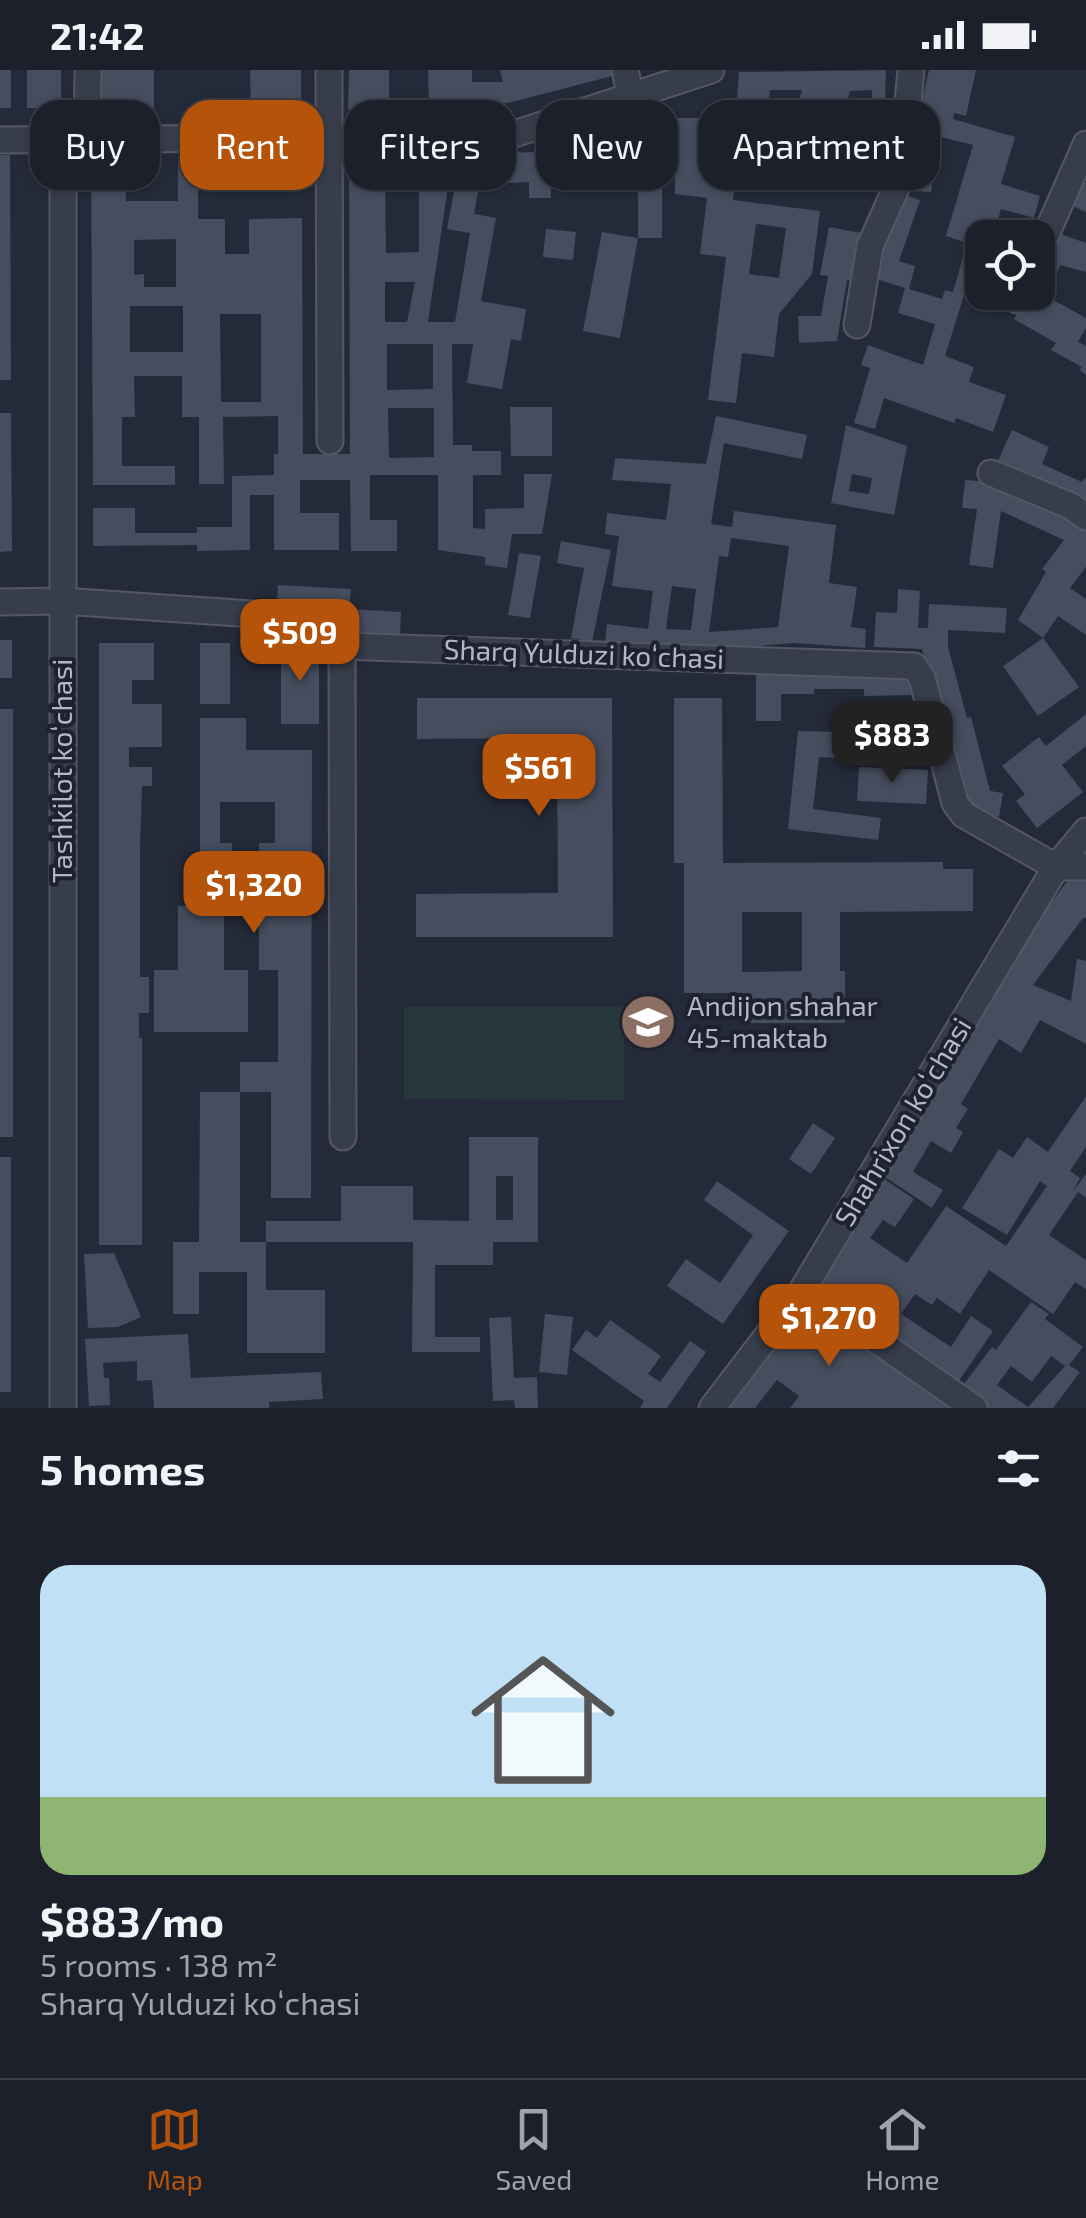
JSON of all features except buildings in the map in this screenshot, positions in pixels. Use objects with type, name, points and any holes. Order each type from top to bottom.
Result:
[{"type":"street","points":[[88,70],[88,100]]},
{"type":"street","points":[[329,70],[330,442]]},
{"type":"street","points":[[625,70],[631,98]]},
{"type":"street","points":[[160,140],[508,136],[712,70]]},
{"type":"street","points":[[856,325],[870,246],[901,177],[910,70]]},
{"type":"street","points":[[0,140],[30,140]]},
{"type":"street","points":[[1053,220],[1086,144]]},
{"type":"street","name":"Tashkilot koʻchasi","points":[[63,190],[63,1408]]},
{"type":"street","points":[[991,473],[1072,506],[1086,517]]},
{"type":"street","points":[[0,602],[62,601],[312,618],[342,646],[343,1137]]},
{"type":"street","name":"Sharq Yulduzi koʻchasi","points":[[342,646],[914,666],[922,678],[955,803],[964,815],[1056,867]]},
{"type":"street","name":"Shahrixon koʻchasi","points":[[712,1408],[803,1289],[1056,867],[1086,831]]},
{"type":"street","points":[[1056,867],[1086,866]]},
{"type":"street","points":[[803,1289],[974,1408]]},
{"type":"shaded area","points":[[404,1007],[624,1007],[624,1100],[404,1099]]},
{"type":"place","name":"Andijon shahar 45-maktab","points":[[648,1022]]}]
